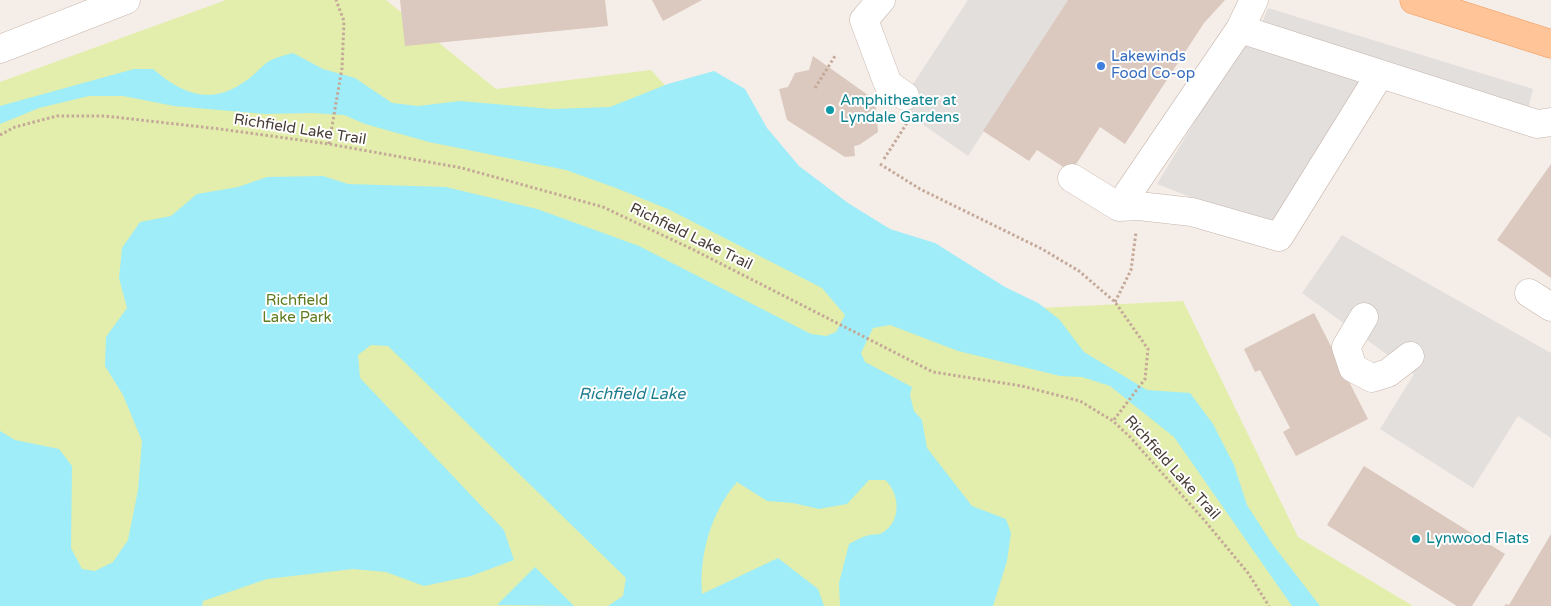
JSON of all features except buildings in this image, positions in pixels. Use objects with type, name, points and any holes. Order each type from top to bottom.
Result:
[{"type":"main road","points":[[1414,0],[1551,44]]},
{"type":"street","points":[[0,49],[126,0]]},
{"type":"street","points":[[881,0],[864,20],[888,84],[906,109]]},
{"type":"street","points":[[1129,207],[1240,29],[1254,0]]},
{"type":"street","points":[[1240,29],[1537,124],[1551,122]]},
{"type":"street","points":[[1072,178],[1129,207],[1192,212],[1279,237],[1380,74]]},
{"type":"street","points":[[1364,317],[1346,347],[1353,368],[1372,378],[1388,373],[1410,356]]},
{"type":"path","points":[[329,144],[342,68],[344,21],[336,0]]},
{"type":"path","points":[[815,88],[835,56]]},
{"type":"path","points":[[884,159],[906,109]]},
{"type":"path","name":"Richfield Lake Trail","points":[[0,135],[15,127],[57,116],[105,116],[329,144],[462,168],[603,207],[694,250],[933,372],[1022,386],[1080,400],[1114,421],[1205,521],[1248,572],[1269,606]]},
{"type":"path","points":[[852,123],[877,120]]},
{"type":"path","points":[[880,164],[920,189],[1042,249],[1078,271],[1115,302],[1148,349],[1145,379],[1114,421]]},
{"type":"path","points":[[1115,302],[1131,270],[1136,238],[1134,217],[1129,207]]},
{"type":"green space","name":"Richfield Lake Park","points":[[226,0],[386,0],[496,89],[651,70],[878,316],[1183,301],[1298,537],[1413,606],[0,606],[0,82]]},
{"type":"shaded area","points":[[968,0],[1068,0],[968,156],[898,107]]},
{"type":"shaded area","points":[[1268,8],[1533,89],[1527,114],[1260,27]]},
{"type":"shaded area","points":[[1246,37],[1373,76],[1278,231],[1157,184]]},
{"type":"shaded area","points":[[1342,235],[1551,353],[1551,438],[1518,416],[1473,488],[1380,429],[1414,374],[1302,293]]},
{"type":"water","name":"Richfield Lake","points":[[293,53],[323,69],[355,78],[392,103],[418,106],[460,101],[552,109],[610,107],[668,84],[714,71],[745,89],[767,128],[799,166],[848,203],[890,229],[935,243],[1005,287],[1038,303],[1059,319],[1084,352],[1147,390],[1190,393],[1213,424],[1234,465],[1247,505],[1273,545],[1320,606],[1292,606],[1174,437],[1110,386],[1082,377],[1060,376],[958,351],[890,325],[873,328],[861,353],[865,362],[912,387],[910,395],[914,411],[922,420],[927,448],[972,506],[1006,519],[1011,533],[1007,561],[993,606],[840,606],[839,583],[849,544],[865,536],[882,533],[893,522],[896,515],[896,500],[890,486],[885,480],[869,480],[847,504],[819,509],[793,503],[767,501],[737,482],[720,507],[714,520],[705,549],[702,594],[778,558],[818,589],[824,606],[608,606],[623,596],[626,578],[388,346],[371,345],[358,355],[360,378],[504,530],[514,560],[471,576],[424,586],[386,572],[353,569],[267,579],[203,601],[202,606],[0,606],[0,431],[15,440],[59,449],[72,466],[71,548],[82,569],[95,571],[113,562],[128,540],[138,490],[142,441],[123,395],[105,366],[106,337],[127,308],[119,278],[122,248],[140,222],[171,216],[197,194],[238,187],[267,177],[323,176],[348,184],[446,187],[537,209],[639,246],[811,334],[826,336],[836,332],[845,315],[822,288],[668,209],[616,188],[566,170],[429,142],[365,124],[344,115],[312,113],[265,114],[174,106],[123,96],[89,96],[39,108],[0,124],[0,106],[134,69],[153,69],[175,85],[198,94],[222,93],[247,80],[271,60]]},
{"type":"water","points":[[535,567],[574,606],[497,605]]},
{"type":"place","name":"Lakewinds Food Co-op","points":[[1101,66]]},
{"type":"place","name":"Amphitheater at Lyndale Gardens","points":[[830,110]]},
{"type":"place","name":"Lynwood Flats","points":[[1416,539]]}]
